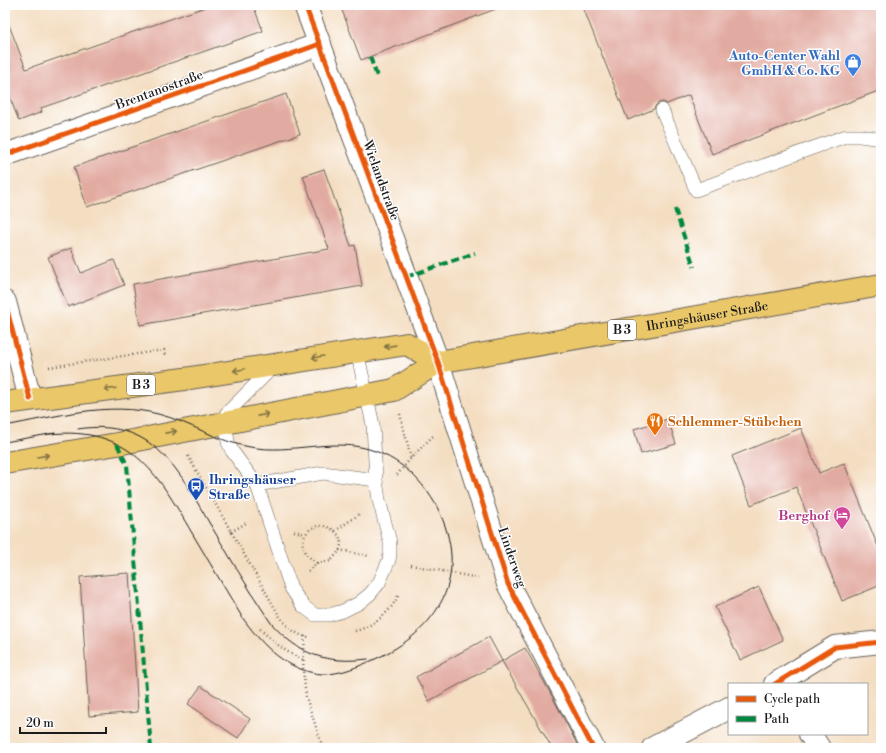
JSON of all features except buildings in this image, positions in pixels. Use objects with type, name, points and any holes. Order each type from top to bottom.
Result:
[{"type":"main road","name":"Ihringshäuser Straße","points":[[5,462],[117,444],[180,430],[394,390],[438,362],[881,285]]},
{"type":"main road","name":"B 3","points":[[5,403],[170,381],[407,344],[438,362]]},
{"type":"street","name":"Wielandstraße","points":[[305,5],[438,362]]},
{"type":"street","name":"Brentanostraße","points":[[5,155],[320,44]]},
{"type":"street","points":[[5,302],[30,399]]},
{"type":"street","name":"Linderweg","points":[[438,362],[508,584],[593,748]]},
{"type":"street","points":[[778,683],[835,647],[881,642]]},
{"type":"street","points":[[653,748],[728,709]]},
{"type":"street","points":[[811,735],[818,748]]},
{"type":"lane","points":[[662,110],[696,190],[846,136],[860,136],[881,140]]},
{"type":"lane","points":[[277,364],[226,414],[225,422],[228,442],[232,451],[257,485],[292,588],[303,606],[315,615],[329,615],[344,612],[370,594],[379,583],[389,560],[390,542],[379,500],[376,480],[373,425],[357,351]]},
{"type":"lane","points":[[257,485],[323,473],[376,480]]},
{"type":"path","points":[[23,371],[164,350],[170,381]]},
{"type":"path","points":[[394,390],[411,458]]},
{"type":"path","points":[[396,477],[411,458],[455,415]]},
{"type":"path","points":[[180,430],[183,448],[280,617],[291,629],[305,636],[303,670],[306,697],[323,748]]},
{"type":"path","points":[[335,531],[379,500]]},
{"type":"path","points":[[314,526],[325,526],[335,531],[340,540],[339,550],[331,561],[317,562],[307,556],[302,545],[305,534],[314,526]]},
{"type":"path","points":[[412,557],[412,565],[508,584]]},
{"type":"path","points":[[260,629],[280,648],[291,655],[304,660]]},
{"type":"tram line","points":[[5,426],[81,412],[120,409],[139,410],[158,414],[227,441],[250,447],[281,449],[344,445],[375,451],[394,460],[411,473],[425,489],[437,507],[447,532],[451,556],[450,578],[443,598],[431,617],[416,634],[396,648],[373,660],[352,669],[337,673],[322,674],[302,670],[291,665],[272,652],[242,617],[166,490],[152,472],[137,457],[120,445],[100,437],[77,433],[49,434]]},
{"type":"tram line","points":[[78,429],[97,427],[123,431],[140,437],[158,449],[182,477],[271,623],[292,643],[314,655],[326,658],[339,660],[368,659]]},
{"type":"tram line","points":[[5,442],[55,433]]},
{"type":"marked path","points":[[370,57],[378,79]]},
{"type":"marked path","points":[[675,209],[694,267]]},
{"type":"marked path","points":[[406,277],[475,253]]},
{"type":"marked path","points":[[117,444],[127,465],[151,748]]},
{"type":"cycle path","points":[[305,5],[438,362],[508,584],[593,748]]},
{"type":"cycle path","points":[[5,155],[320,44]]},
{"type":"cycle path","points":[[5,302],[30,399]]},
{"type":"cycle path","points":[[777,683],[835,647],[881,642]]},
{"type":"place","name":"Auto-Center Wahl GmbH & Co. KG","points":[[853,77]]},
{"type":"place","name":"Schlemmer-Stübchen","points":[[655,436]]},
{"type":"place","name":"Ihringshäuser Straße","points":[[196,501]]},
{"type":"place","name":"Berghof","points":[[842,530]]}]
